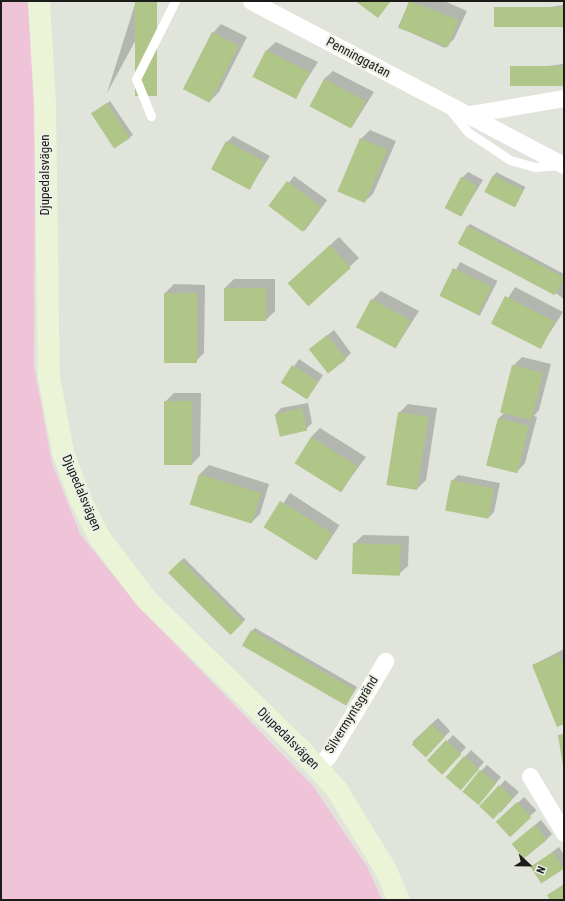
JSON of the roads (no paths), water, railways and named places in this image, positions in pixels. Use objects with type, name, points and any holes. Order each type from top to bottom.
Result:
[{"type":"street","name":"Djupedalsvägen","points":[[39,1],[45,106],[48,377],[63,452],[99,537],[147,600],[317,766],[355,818],[399,900]]},
{"type":"street","name":"Penninggatan","points":[[251,1],[465,115],[564,165]]},
{"type":"street","points":[[465,115],[564,98]]},
{"type":"street","name":"Silvermyntsgränd","points":[[317,766],[328,756],[385,661]]},
{"type":"street","points":[[530,776],[564,833]]},
{"type":"lane","points":[[150,116],[136,79],[175,1]]},
{"type":"lane","points":[[445,104],[468,132],[510,160],[535,167],[564,165]]}]
